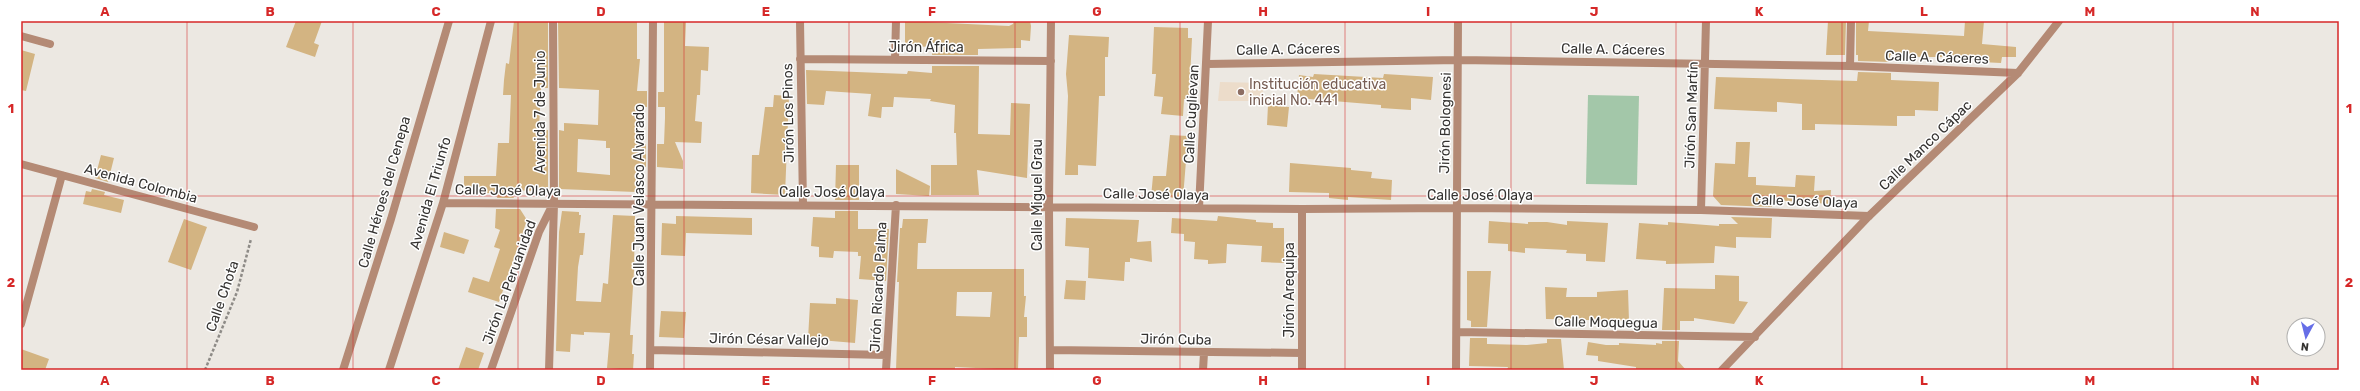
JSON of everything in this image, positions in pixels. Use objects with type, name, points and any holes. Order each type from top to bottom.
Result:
[{"type":"street","name":"Calle Héroes del Cenepa","points":[[342,370],[391,219],[449,21]]},
{"type":"street","name":"Avenida El Triunfo","points":[[389,370],[443,202],[447,181],[490,21]]},
{"type":"street","name":"Avenida 7 de Junio","points":[[549,370],[554,204],[553,21]]},
{"type":"street","name":"Calle Juan Velasco Alvarado","points":[[650,370],[653,21]]},
{"type":"street","name":"Jirón Los Pinos","points":[[800,21],[803,205]]},
{"type":"street","points":[[895,60],[896,21]]},
{"type":"street","name":"Calle Miguel Grau","points":[[1050,370],[1049,206],[1052,21]]},
{"type":"street","name":"Calle Cuglievan","points":[[1199,208],[1208,21]]},
{"type":"street","name":"Jirón Bolognesi","points":[[1456,370],[1458,332],[1458,21]]},
{"type":"street","name":"Jirón San Martín","points":[[1701,210],[1706,21]]},
{"type":"street","points":[[1850,66],[1851,21]]},
{"type":"street","name":"Calle Manco Cápac","points":[[1722,370],[1755,338],[1870,216],[2018,73],[2059,21]]},
{"type":"street","points":[[21,36],[50,44]]},
{"type":"street","name":"Jirón África","points":[[800,59],[1051,61]]},
{"type":"street","name":"Calle A. Cáceres","points":[[1207,64],[1459,60],[1850,66],[2018,73]]},
{"type":"street","name":"Avenida Colombia","points":[[21,164],[254,228]]},
{"type":"street","points":[[21,324],[62,175]]},
{"type":"street","name":"Calle José Olaya","points":[[443,202],[1302,209],[1457,208],[1701,210],[1870,216]]},
{"type":"street","name":"Jirón La Peruanidad","points":[[491,370],[539,232],[554,204]]},
{"type":"street","name":"Jirón Ricardo Palma","points":[[886,370],[896,205]]},
{"type":"street","name":"Jirón Arequipa","points":[[1302,209],[1302,370]]},
{"type":"street","name":"Calle Moquegua","points":[[1458,332],[1755,338]]},
{"type":"street","name":"Jirón César Vallejo","points":[[651,350],[887,355]]},
{"type":"street","name":"Jirón Cuba","points":[[1050,350],[1302,353]]},
{"type":"street","points":[[1203,370],[1204,352]]},
{"type":"path","name":"Calle Chota","points":[[205,370],[237,292],[254,228]]},
{"type":"shaded area","name":"Institución educativa inicial No. 441","points":[[1220,82],[1264,83],[1262,101],[1218,101]]},
{"type":"green space","points":[[1588,95],[1639,96],[1637,185],[1586,184]]},
{"type":"building","points":[[296,21],[322,21],[314,43],[319,45],[315,57],[286,47]]},
{"type":"building","points":[[514,21],[548,21],[548,88],[541,88],[539,129],[548,130],[548,189],[537,188],[537,191],[510,190],[514,198],[497,198],[498,193],[464,193],[464,176],[496,176],[498,143],[509,143],[511,95],[503,95],[506,63],[509,64]]},
{"type":"building","points":[[558,21],[637,21],[637,59],[640,59],[637,91],[647,91],[647,107],[639,107],[637,143],[646,144],[646,167],[636,166],[636,192],[559,189],[559,130],[564,131],[564,123],[598,125],[599,90],[559,88]],"holes":[[[578,139],[606,141],[606,148],[610,148],[610,175],[577,172]]]},
{"type":"building","points":[[905,21],[1009,26],[1013,24],[1014,21],[1030,21],[1030,41],[1021,40],[1021,48],[978,49],[978,55],[932,55],[933,47],[905,46]]},
{"type":"building","points":[[1828,21],[1846,21],[1845,55],[1826,55]]},
{"type":"building","points":[[1856,21],[1869,21],[1868,31],[1964,36],[1965,21],[1984,21],[1982,44],[2016,47],[2016,57],[2002,57],[2001,63],[1981,62],[1982,57],[1921,57],[1890,55],[1890,62],[1858,61],[1858,55],[1856,55]]},
{"type":"building","points":[[664,22],[686,22],[685,46],[709,47],[708,71],[701,70],[700,95],[697,95],[695,121],[702,122],[701,143],[675,142],[683,161],[683,169],[657,167],[657,144],[664,144],[665,107],[658,107],[658,92],[664,92]]},
{"type":"building","points":[[1154,27],[1188,28],[1188,38],[1192,38],[1189,99],[1184,99],[1183,116],[1161,114],[1163,97],[1154,96],[1156,74],[1152,74]]},
{"type":"building","points":[[1069,35],[1109,37],[1108,57],[1105,57],[1105,96],[1099,96],[1096,166],[1078,165],[1078,175],[1065,175],[1068,96],[1066,74]]},
{"type":"building","points":[[21,50],[35,54],[26,91],[21,90]]},
{"type":"building","points":[[932,66],[979,66],[978,134],[1010,135],[1011,103],[1030,104],[1027,178],[977,170],[979,195],[931,195],[931,165],[957,165],[956,133],[954,133],[955,105],[930,101],[931,99],[894,97],[893,107],[882,107],[881,118],[868,116],[871,94],[826,91],[824,105],[807,104],[806,70],[907,74],[908,71],[932,73]]},
{"type":"building","points":[[1858,72],[1891,73],[1891,80],[1939,82],[1938,111],[1915,110],[1915,116],[1897,116],[1897,126],[1815,124],[1815,130],[1802,130],[1802,104],[1777,102],[1777,112],[1714,109],[1716,77],[1857,81]]},
{"type":"building","points":[[1314,74],[1383,78],[1384,74],[1433,77],[1431,100],[1411,98],[1411,110],[1381,108],[1381,105],[1297,98],[1299,75],[1313,77]]},
{"type":"building","points":[[774,95],[789,96],[785,195],[751,193],[752,155],[759,155],[765,107],[773,107]]},
{"type":"building","points":[[1268,105],[1289,107],[1287,127],[1267,125]]},
{"type":"building","points":[[1170,135],[1188,136],[1183,198],[1151,197],[1153,176],[1166,176]]},
{"type":"building","points":[[1736,142],[1750,142],[1748,177],[1756,177],[1756,185],[1795,187],[1796,175],[1815,176],[1814,191],[1831,190],[1830,204],[1775,200],[1775,202],[1772,202],[1772,207],[1721,205],[1713,196],[1715,163],[1735,164]]},
{"type":"building","points":[[101,155],[114,158],[108,182],[95,178]]},
{"type":"building","points":[[1290,163],[1351,168],[1351,170],[1372,172],[1371,178],[1392,180],[1391,200],[1348,197],[1348,200],[1329,198],[1329,193],[1289,192]]},
{"type":"building","points":[[836,165],[859,165],[859,200],[835,200]]},
{"type":"building","points":[[896,169],[930,186],[929,196],[896,194]]},
{"type":"building","points":[[92,189],[105,192],[104,195],[124,200],[121,213],[83,204],[86,191],[91,192]]},
{"type":"building","points":[[496,209],[520,209],[527,220],[499,302],[468,292],[473,277],[489,282],[500,249],[494,247],[500,230],[495,228]]},
{"type":"building","points":[[562,211],[579,212],[579,215],[581,215],[579,233],[585,233],[583,255],[580,255],[578,267],[576,301],[601,302],[603,283],[608,284],[613,215],[635,216],[634,270],[630,335],[633,335],[633,370],[607,368],[610,333],[584,332],[584,335],[571,334],[570,352],[556,351],[559,232]]},
{"type":"building","points":[[835,211],[858,211],[858,229],[889,229],[886,281],[859,279],[861,256],[858,256],[858,252],[834,251],[833,258],[819,257],[819,247],[811,246],[813,217],[835,218]]},
{"type":"building","points":[[676,216],[752,218],[752,235],[686,233],[685,256],[661,255],[662,223],[676,224]]},
{"type":"building","points":[[1218,216],[1273,223],[1273,228],[1284,228],[1284,263],[1261,262],[1262,246],[1227,244],[1226,263],[1208,264],[1208,260],[1194,259],[1195,242],[1184,241],[1184,234],[1171,233],[1172,218],[1217,221]]},
{"type":"building","points":[[1731,217],[1772,218],[1771,238],[1736,237],[1736,248],[1715,246],[1714,263],[1666,264],[1666,261],[1636,259],[1639,223],[1668,225],[1668,222],[1719,226],[1719,224],[1738,224]]},
{"type":"building","points":[[1066,218],[1139,220],[1137,242],[1151,241],[1152,262],[1130,258],[1130,262],[1125,262],[1124,281],[1088,278],[1089,248],[1065,246]]},
{"type":"building","points":[[184,219],[207,227],[191,270],[168,262]]},
{"type":"building","points":[[903,219],[928,219],[926,243],[918,243],[917,269],[1024,269],[1024,296],[1026,296],[1024,317],[1027,317],[1027,337],[1019,337],[1018,370],[955,367],[955,370],[896,370],[899,282],[897,282],[900,228],[902,228]],"holes":[[[957,292],[992,292],[990,317],[956,316]]]},
{"type":"building","points":[[1489,221],[1528,224],[1528,222],[1547,222],[1567,225],[1567,221],[1608,223],[1605,262],[1586,261],[1586,254],[1566,253],[1567,250],[1525,248],[1525,253],[1508,251],[1508,244],[1488,243]]},
{"type":"building","points":[[444,232],[469,240],[464,254],[440,247]]},
{"type":"building","points":[[1467,271],[1491,271],[1487,327],[1471,327],[1471,321],[1467,320]]},
{"type":"building","points":[[1715,275],[1739,276],[1739,301],[1748,302],[1734,324],[1694,318],[1694,321],[1680,321],[1680,330],[1662,330],[1664,288],[1715,289]]},
{"type":"building","points":[[1066,280],[1086,281],[1085,300],[1064,299]]},
{"type":"building","points":[[1545,287],[1567,288],[1566,297],[1597,297],[1597,292],[1628,290],[1629,321],[1546,319]]},
{"type":"building","points":[[836,298],[858,300],[855,343],[808,339],[810,303],[836,304]]},
{"type":"building","points":[[661,311],[686,312],[684,338],[659,337]]},
{"type":"building","points":[[1470,338],[1487,338],[1487,344],[1527,345],[1547,343],[1547,339],[1561,339],[1564,370],[1507,370],[1508,367],[1469,366]]},
{"type":"building","points":[[1662,341],[1679,341],[1678,361],[1686,370],[1636,370],[1636,367],[1598,361],[1598,356],[1586,355],[1588,342],[1606,345],[1619,345],[1619,343],[1656,345],[1656,343],[1662,344]]},
{"type":"building","points":[[466,347],[484,353],[478,370],[458,370]]},
{"type":"building","points":[[21,349],[49,359],[45,370],[21,370]]},
{"type":"place","name":"Institución educativa inicial No. 441","points":[[1241,92]]}]
